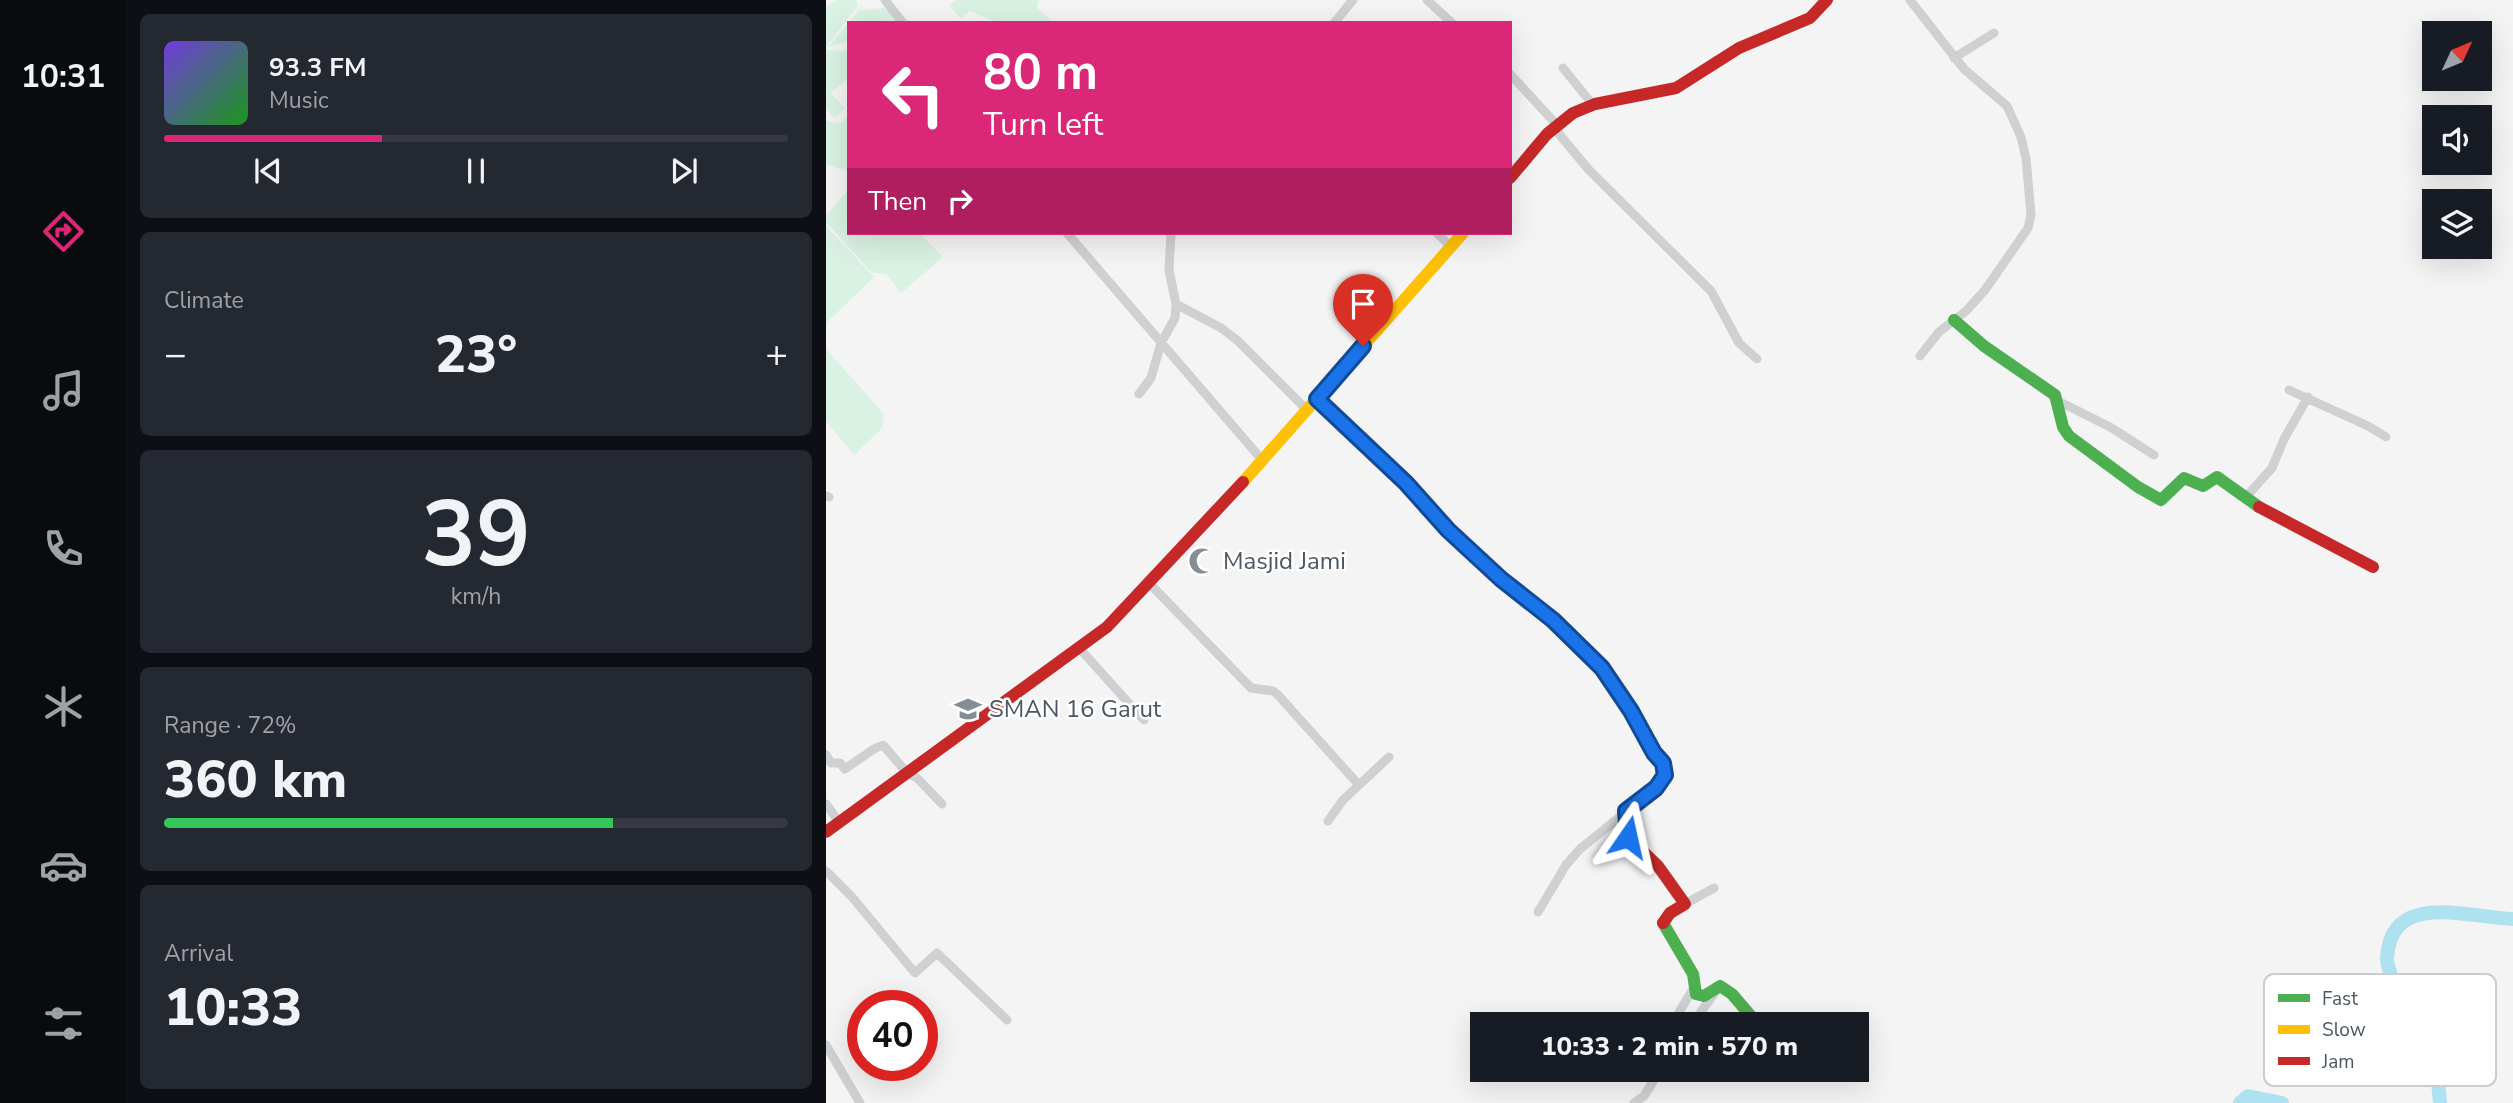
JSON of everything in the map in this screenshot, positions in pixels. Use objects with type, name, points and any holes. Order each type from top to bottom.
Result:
[{"type":"street","points":[[885,0],[901,21]]},
{"type":"street","points":[[1336,21],[1353,0]]},
{"type":"street","points":[[1427,0],[1450,21]]},
{"type":"street","points":[[1512,176],[1555,127],[1572,113],[1592,105],[1667,91],[1680,86],[1740,47],[1805,21],[1827,0]]},
{"type":"street","points":[[1910,0],[1974,80],[2007,106],[2021,137],[2031,215],[2028,228],[1989,285],[1970,307],[1939,332],[1920,356]]},
{"type":"street","points":[[1954,58],[1994,33]]},
{"type":"street","points":[[1563,68],[1592,105]]},
{"type":"street","points":[[1512,76],[1589,170],[1711,291],[1739,343],[1757,359]]},
{"type":"street","points":[[1069,235],[1263,461]]},
{"type":"street","points":[[1139,394],[1155,368],[1161,343],[1175,318],[1169,270],[1171,235]]},
{"type":"street","points":[[1439,235],[1451,247]]},
{"type":"street","points":[[826,832],[1107,627],[1263,461],[1461,235]]},
{"type":"street","points":[[1175,304],[1221,328],[1237,340],[1307,410]]},
{"type":"street","points":[[1954,320],[1979,343],[2055,395],[2060,421],[2069,437],[2087,452],[2102,459],[2137,488],[2164,499],[2184,478],[2203,486],[2217,477],[2267,513],[2373,567]]},
{"type":"street","points":[[2289,390],[2386,437]]},
{"type":"street","points":[[2245,498],[2272,468],[2284,439],[2308,397]]},
{"type":"street","points":[[1317,399],[1406,483],[1448,530],[1501,579],[1553,620],[1602,668],[1666,769],[1659,785],[1580,849],[1566,865],[1538,912]]},
{"type":"street","points":[[2058,401],[2110,427],[2154,455]]},
{"type":"street","points":[[1149,583],[1251,688],[1273,691],[1278,695],[1359,784]]},
{"type":"street","points":[[1080,649],[1144,720]]},
{"type":"street","points":[[826,755],[831,763],[840,763],[845,769],[883,745],[907,773],[917,778],[942,804]]},
{"type":"street","points":[[1328,821],[1340,803],[1389,757]]},
{"type":"street","points":[[826,804],[839,822]]},
{"type":"street","points":[[1626,811],[1628,837],[1658,866],[1685,904]]},
{"type":"street","points":[[826,871],[852,897],[915,973],[937,953],[1007,1020]]},
{"type":"street","points":[[1679,1012],[1693,989],[1694,976],[1662,922],[1670,913],[1714,888]]},
{"type":"street","points":[[1693,989],[1701,997],[1720,986]]},
{"type":"street","points":[[1720,986],[1732,994],[1747,1012]]},
{"type":"street","points":[[1701,1012],[1720,986]]},
{"type":"street","points":[[826,1045],[860,1103]]},
{"type":"street","points":[[1634,1103],[1644,1096],[1653,1082]]},
{"type":"green space","points":[[838,0],[855,0],[858,5],[826,47],[826,6]]},
{"type":"green space","points":[[956,0],[1039,0],[1037,8],[1052,21],[993,21],[970,11],[960,18],[949,5]]},
{"type":"green space","points":[[887,8],[897,21],[850,21],[859,10]]},
{"type":"green space","points":[[847,24],[847,42],[828,47]]},
{"type":"green space","points":[[826,50],[846,51],[847,79],[831,93],[845,108],[834,118],[826,109]]},
{"type":"green space","points":[[847,117],[847,173],[826,165],[826,120],[838,124]]},
{"type":"green space","points":[[847,191],[847,235],[921,235],[943,257],[901,293],[886,274],[872,273],[826,222],[826,215]]},
{"type":"green space","points":[[826,226],[874,277],[826,323]]},
{"type":"green space","points":[[826,349],[884,414],[882,428],[854,455],[826,421]]},
{"type":"waterway","points":[[2390,974],[2387,959],[2392,937],[2402,923],[2417,915],[2435,912],[2513,919]]},
{"type":"waterway","points":[[2438,1086],[2440,1103]]},
{"type":"waterway","points":[[2240,1103],[2248,1096],[2282,1103]]},
{"type":"traffic: fast","points":[[1954,320],[1984,346],[2055,395],[2063,427],[2069,436],[2138,487],[2161,500],[2184,478],[2203,486],[2217,477],[2259,507]]},
{"type":"traffic: fast","points":[[1663,923],[1693,974],[1696,994],[1704,996],[1720,986],[1732,994],[1747,1012]]},
{"type":"traffic: slow","points":[[1243,482],[1461,235]]},
{"type":"traffic: slow","points":[[1317,399],[1406,483],[1448,530],[1571,638]]},
{"type":"traffic: jam","points":[[1512,176],[1547,134],[1573,113],[1595,104],[1676,88],[1739,48],[1810,18],[1827,0]]},
{"type":"traffic: jam","points":[[826,832],[1107,627],[1243,482]]},
{"type":"traffic: jam","points":[[2259,507],[2373,567]]},
{"type":"traffic: jam","points":[[1571,638],[1602,668],[1666,769],[1656,788],[1627,811],[1628,837],[1658,866],[1685,904],[1670,913],[1663,923]]},
{"type":"place","name":"Masjid Jami","points":[[1202,561]]},
{"type":"place","name":"SMAN 16 Garut","points":[[968,709]]},
{"type":"route","points":[[1363,346],[1317,399],[1406,483],[1448,530],[1501,579],[1553,620],[1602,668],[1631,711],[1654,753],[1663,763],[1665,775],[1659,785],[1626,811],[1628,837]]}]
